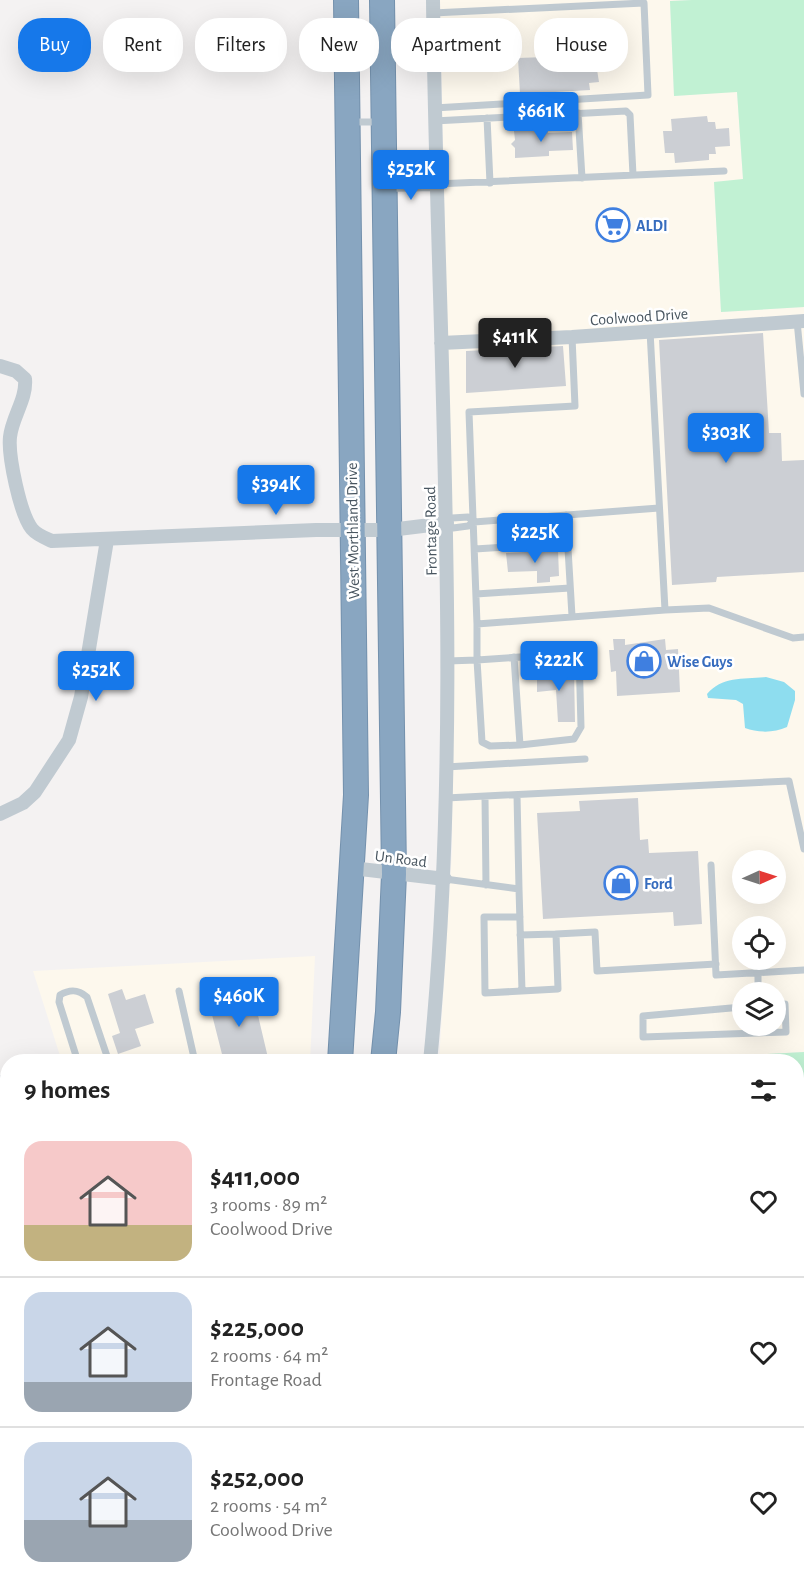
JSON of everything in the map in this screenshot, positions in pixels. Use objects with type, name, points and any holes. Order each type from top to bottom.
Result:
[{"type":"highway","name":"West Morthland Drive","points":[[340,1054],[356,795],[346,0]]},
{"type":"highway","points":[[382,0],[394,874],[388,1012],[384,1054]]},
{"type":"street","name":"Frontage Road","points":[[431,1054],[445,879],[447,661],[447,524],[434,115],[433,6]]},
{"type":"street","points":[[385,185],[436,184]]},
{"type":"street","name":"Coolwood Drive","points":[[441,342],[572,337],[800,321]]},
{"type":"street","points":[[0,366],[16,370],[25,379],[26,390],[14,420],[10,440],[17,485],[25,517],[32,529],[52,541],[390,530],[447,524]]},
{"type":"street","points":[[0,814],[23,802],[35,792],[69,740],[81,697],[107,540]]},
{"type":"street","name":"Un Road","points":[[352,868],[445,879]]},
{"type":"lane","points":[[433,6],[644,3],[648,95],[434,115]]},
{"type":"lane","points":[[434,115],[487,118],[626,111],[630,115],[633,176]]},
{"type":"lane","points":[[578,113],[582,178]]},
{"type":"lane","points":[[487,118],[490,183]]},
{"type":"lane","points":[[346,122],[383,122]]},
{"type":"lane","points":[[436,184],[724,171]]},
{"type":"lane","points":[[800,321],[804,394]]},
{"type":"lane","points":[[651,331],[665,610]]},
{"type":"lane","points":[[447,661],[477,660],[579,653],[581,727],[574,740],[490,746],[482,742],[477,660],[469,412],[574,405],[572,337]]},
{"type":"lane","points":[[447,524],[453,528],[468,526],[474,522],[659,508]]},
{"type":"lane","points":[[566,515],[572,616]]},
{"type":"lane","points":[[475,549],[567,543]]},
{"type":"lane","points":[[476,594],[570,588]]},
{"type":"lane","points":[[477,624],[709,608],[793,638],[804,637]]},
{"type":"lane","points":[[514,657],[520,745]]},
{"type":"lane","points":[[446,767],[585,759]]},
{"type":"lane","points":[[446,798],[789,781],[804,849]]},
{"type":"lane","points":[[516,795],[522,991]]},
{"type":"lane","points":[[485,797],[486,885]]},
{"type":"lane","points":[[711,865],[716,975],[804,970]]},
{"type":"lane","points":[[445,879],[519,889]]},
{"type":"lane","points":[[520,917],[484,917],[485,993],[558,989],[556,934]]},
{"type":"lane","points":[[520,935],[595,932],[597,971],[716,964]]},
{"type":"lane","points":[[758,972],[758,982]]},
{"type":"lane","points":[[75,1054],[59,1002],[60,995],[69,990],[81,991],[87,997],[106,1054]]},
{"type":"lane","points":[[179,991],[193,1054]]},
{"type":"lane","points":[[732,1008],[643,1016],[643,1038],[732,1034]]},
{"type":"shaded area","points":[[440,0],[692,0],[670,1],[674,96],[737,91],[743,180],[714,182],[721,312],[804,307],[804,1052],[769,1054],[439,1054],[452,850],[453,646],[441,72],[522,72],[522,18],[440,18]]},
{"type":"shaded area","points":[[315,956],[310,1054],[59,1054],[33,971]]},
{"type":"green space","points":[[804,0],[804,307],[721,312],[714,182],[743,179],[737,92],[674,96],[670,1]]},
{"type":"green space","points":[[804,1052],[804,1054],[768,1054]]},
{"type":"water","points":[[766,677],[784,682],[795,691],[795,700],[787,727],[782,729],[766,732],[745,728],[743,704],[736,700],[708,698],[707,694],[713,688],[726,681]]},
{"type":"building","points":[[534,57],[534,72],[597,72],[599,82],[589,83],[590,90],[520,94],[519,72],[522,72],[522,58]]},
{"type":"building","points":[[707,116],[708,122],[715,122],[716,129],[729,128],[730,146],[715,147],[716,154],[709,154],[709,160],[675,163],[674,153],[665,153],[663,131],[672,131],[671,119]]},
{"type":"building","points":[[547,128],[548,133],[572,132],[573,150],[549,151],[549,156],[515,158],[515,148],[511,144],[515,140],[514,131]]},
{"type":"building","points":[[763,333],[769,433],[781,433],[782,461],[804,460],[804,572],[717,577],[716,582],[672,585],[659,340]]},
{"type":"building","points":[[563,346],[566,386],[466,393],[466,351]]},
{"type":"building","points":[[558,550],[559,576],[550,577],[550,582],[537,583],[537,571],[508,572],[506,553]]},
{"type":"building","name":"Wise Guys","points":[[613,639],[625,639],[625,645],[665,639],[666,650],[678,649],[680,692],[617,696],[616,671],[611,672],[609,650],[614,650]]},
{"type":"building","points":[[553,668],[553,673],[574,672],[575,722],[558,722],[556,690],[537,692],[537,669]]},
{"type":"building","name":"Ford","points":[[638,798],[640,840],[648,839],[649,853],[698,851],[702,924],[674,926],[673,912],[543,919],[537,813],[580,811],[579,801]]},
{"type":"building","points":[[122,989],[126,1000],[145,994],[154,1023],[135,1029],[141,1046],[118,1054],[112,1036],[120,1033],[108,994]]},
{"type":"building","points":[[252,990],[267,1054],[222,1054],[208,999]]},
{"type":"place","name":"ALDI","points":[[613,225]]},
{"type":"place","name":"Wise Guys","points":[[644,661]]},
{"type":"place","name":"Ford","points":[[621,883]]}]
